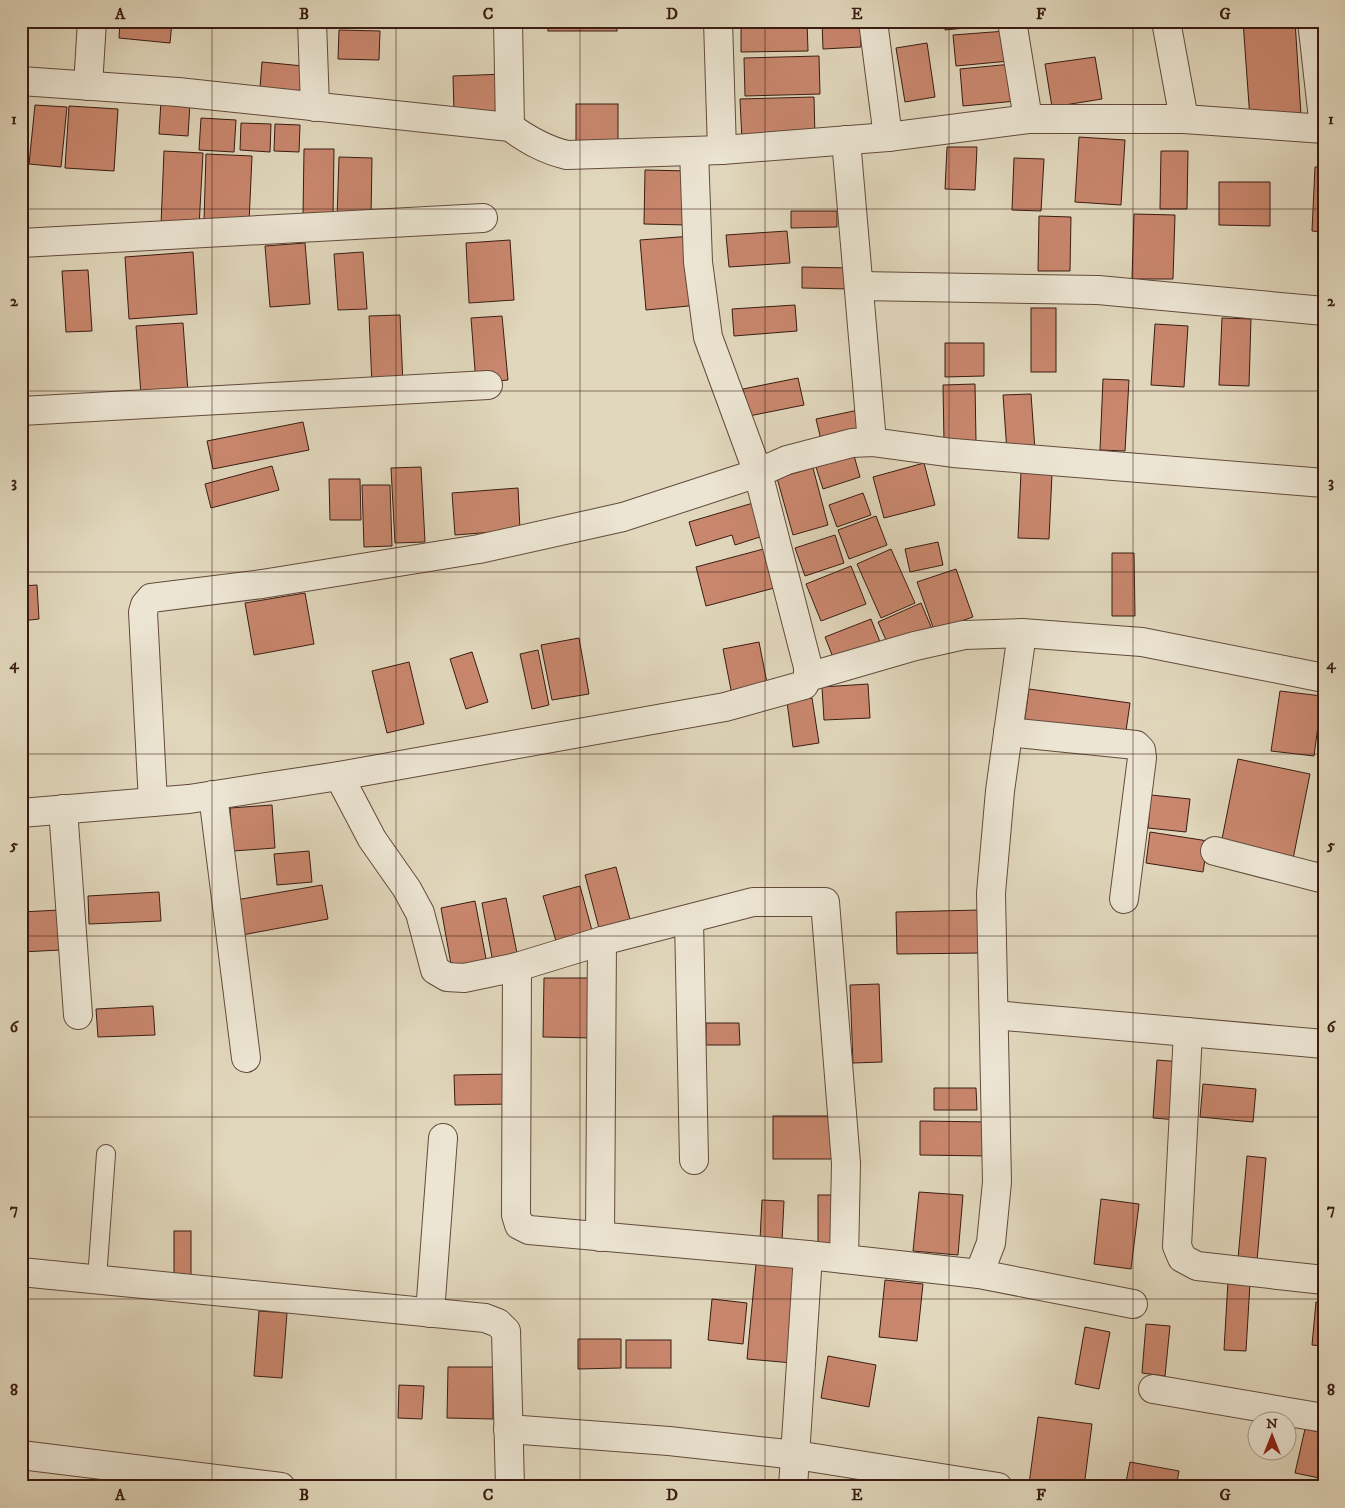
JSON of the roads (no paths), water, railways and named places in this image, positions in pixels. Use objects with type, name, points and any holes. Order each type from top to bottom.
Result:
[{"type":"street","points":[[88,86],[92,21]]},
{"type":"street","points":[[312,21],[316,107]]},
{"type":"street","points":[[508,21],[510,127]]},
{"type":"street","points":[[718,21],[722,150]]},
{"type":"street","points":[[873,21],[888,136]]},
{"type":"street","points":[[1012,21],[1028,119]]},
{"type":"street","points":[[1166,21],[1184,119]]},
{"type":"street","points":[[21,81],[178,92],[510,127],[551,152],[567,156],[722,150],[888,136],[1028,119],[1184,119],[1324,128],[1312,21]]},
{"type":"street","points":[[846,140],[872,442]]},
{"type":"street","points":[[21,813],[214,795],[339,776],[726,707],[804,685],[808,677],[808,667],[758,473],[708,337],[698,262],[694,152]]},
{"type":"street","points":[[21,243],[483,218]]},
{"type":"street","points":[[858,286],[1098,290],[1324,311]]},
{"type":"street","points":[[21,411],[488,385]]},
{"type":"street","points":[[153,802],[143,612],[145,605],[151,598],[262,584],[479,549],[624,517],[758,473],[787,460],[852,443],[872,442],[953,453],[1324,483]]},
{"type":"street","points":[[808,677],[915,646],[964,635],[1022,633],[1142,642],[1324,678]]},
{"type":"street","points":[[980,1274],[991,1243],[998,1182],[991,893],[1000,791],[1022,633]]},
{"type":"street","points":[[1008,732],[1136,745],[1141,750],[1142,758],[1124,899]]},
{"type":"street","points":[[339,776],[372,839],[407,889],[420,913],[436,970],[447,977],[464,978],[517,966],[602,941],[753,902],[824,902],[846,1163],[844,1259]]},
{"type":"street","points":[[214,795],[246,1058]]},
{"type":"street","points":[[63,809],[78,1015]]},
{"type":"street","points":[[1215,851],[1324,879]]},
{"type":"street","points":[[690,919],[694,1160]]},
{"type":"street","points":[[600,1236],[602,941]]},
{"type":"street","points":[[517,966],[516,1215],[519,1225],[529,1230],[808,1255],[980,1274],[1133,1304]]},
{"type":"street","points":[[994,1015],[1324,1044]]},
{"type":"street","points":[[1188,1032],[1177,1246],[1182,1258],[1197,1266],[1324,1280]]},
{"type":"street","points":[[430,1313],[443,1138]]},
{"type":"street","points":[[793,1487],[808,1255]]},
{"type":"street","points":[[21,1272],[486,1318],[498,1322],[506,1330],[510,1487]]},
{"type":"street","points":[[1153,1389],[1324,1418]]},
{"type":"street","points":[[508,1430],[669,1441],[796,1455],[998,1487]]},
{"type":"street","points":[[21,1455],[281,1487]]},
{"type":"lane","points":[[97,1279],[106,1154]]}]
